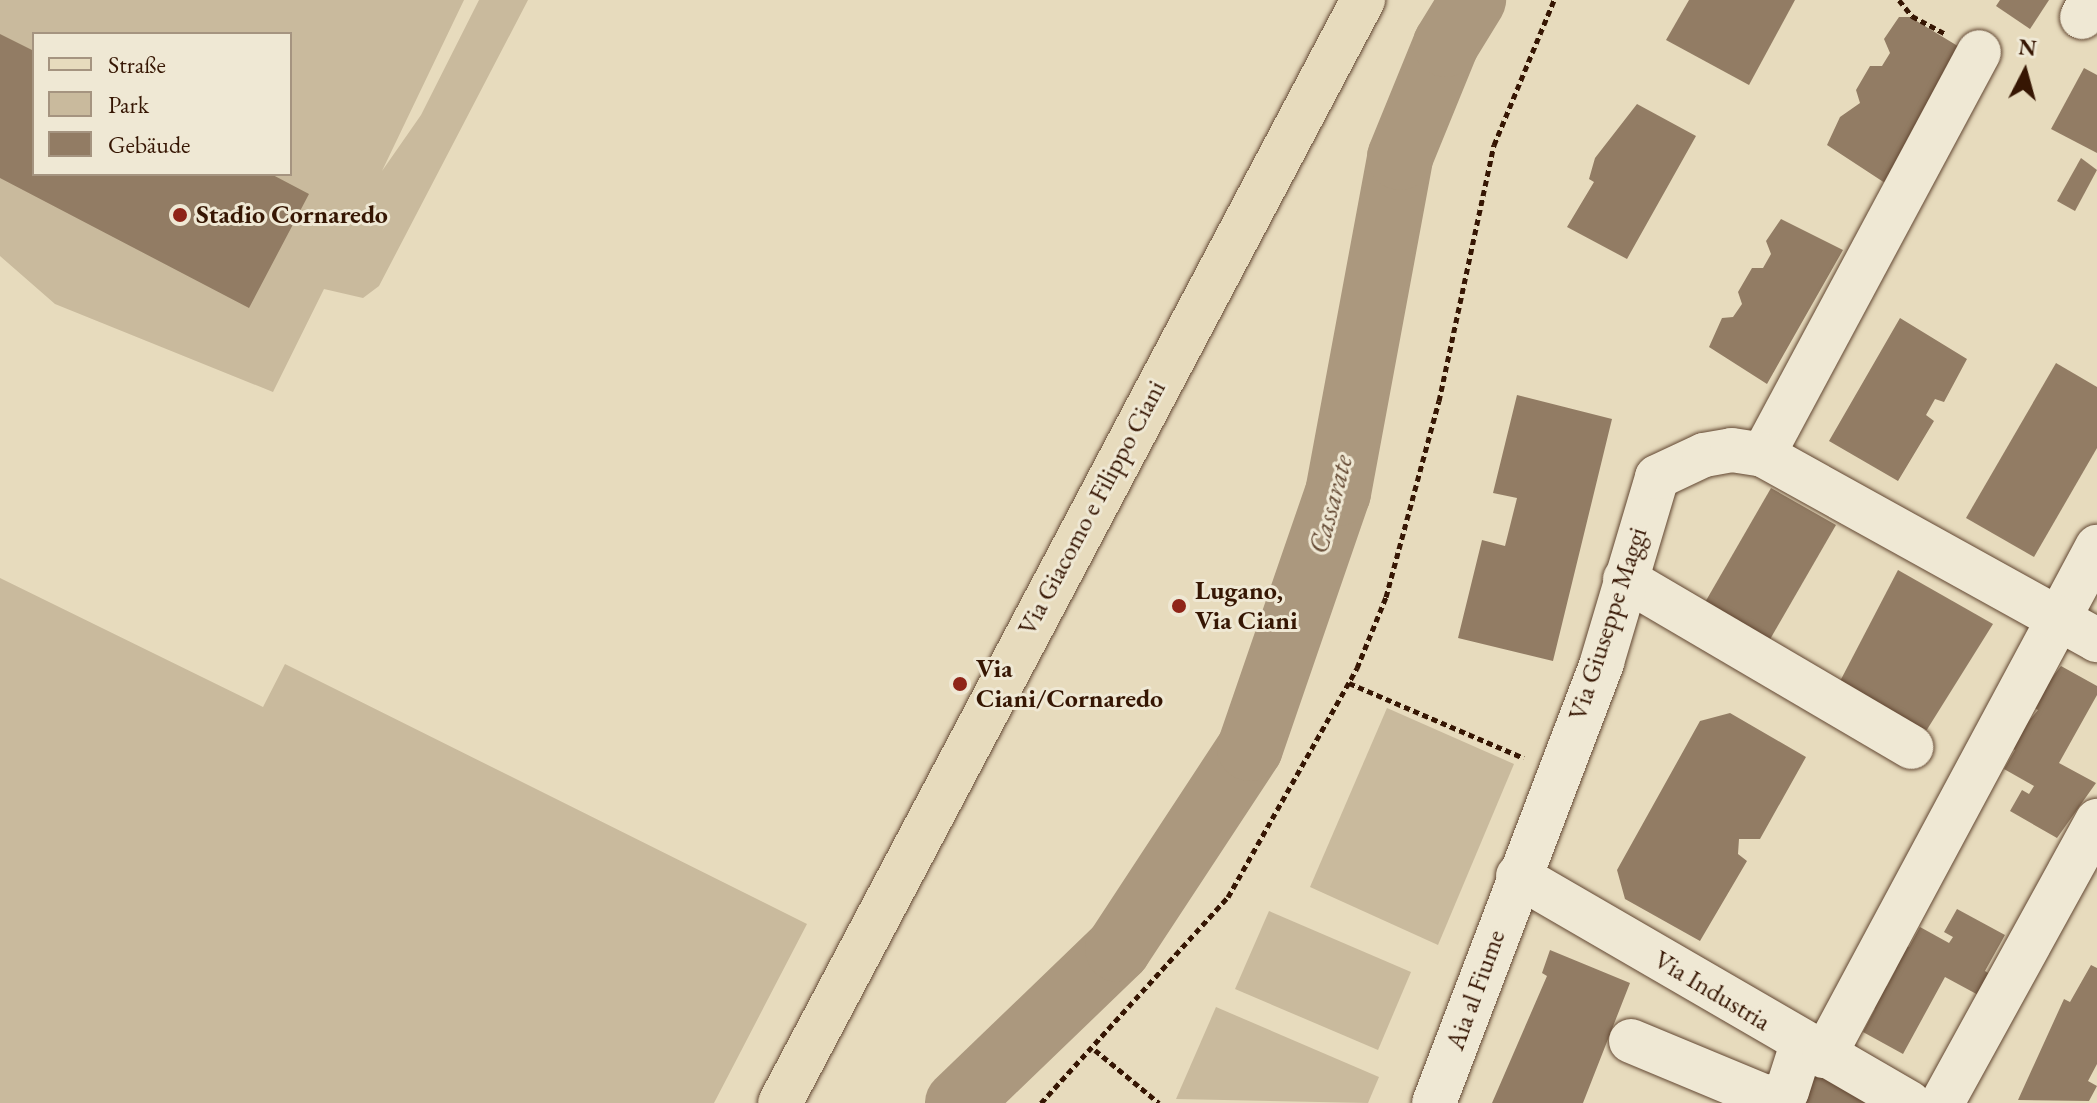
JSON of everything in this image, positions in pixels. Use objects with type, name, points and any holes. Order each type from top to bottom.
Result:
[{"type":"main road","name":"Via Giacomo e Filippo Ciani","points":[[780,1103],[1363,0]]},
{"type":"street","points":[[1763,455],[1979,52]]},
{"type":"street","name":"Via Giuseppe Maggi","points":[[1518,876],[1602,662],[1657,477],[1704,455],[1732,450],[1763,455],[2097,640]]},
{"type":"street","points":[[1631,1041],[1768,1098],[1787,1091],[2097,547]]},
{"type":"street","points":[[1625,579],[1911,747]]},
{"type":"street","points":[[1942,1103],[2097,821]]},
{"type":"street","name":"Via Industria","points":[[1518,876],[1909,1103]]},
{"type":"street","name":"Aia al Fiume","points":[[1434,1103],[1518,876]]},
{"type":"path","points":[[1041,1103],[1095,1050],[1254,861],[1349,683],[1386,597],[1435,416],[1494,145],[1554,0]]},
{"type":"path","points":[[1899,0],[1912,16],[1979,52]]},
{"type":"path","points":[[1349,683],[1558,773]]},
{"type":"path","points":[[1095,1050],[1159,1103]]},
{"type":"green space","name":"Stadio Cornaredo","points":[[0,0],[464,0],[382,171],[421,115],[479,0],[528,0],[379,286],[363,298],[324,289],[273,392],[55,304],[0,256]]},
{"type":"green space","points":[[0,578],[263,707],[285,664],[807,924],[714,1103],[0,1103]]},
{"type":"green space","points":[[1387,708],[1514,764],[1438,945],[1310,887]]},
{"type":"green space","points":[[1269,911],[1411,972],[1378,1050],[1235,989]]},
{"type":"green space","points":[[1216,1007],[1379,1077],[1368,1103],[1176,1099]]},
{"type":"building","points":[[1689,0],[1795,0],[1749,85],[1666,40]]},
{"type":"building","points":[[2000,0],[2049,0],[2030,29],[1996,6]]},
{"type":"building","points":[[1899,17],[1910,17],[1961,48],[1885,183],[1827,145],[1840,117],[1860,103],[1856,90],[1870,66],[1882,66],[1890,53],[1884,39]]},
{"type":"building","points":[[0,34],[32,50],[32,176],[275,176],[309,194],[249,308],[0,178]]},
{"type":"building","points":[[2084,68],[2097,75],[2097,153],[2051,129]]},
{"type":"building","points":[[1637,104],[1696,136],[1627,259],[1567,227],[1594,182],[1589,179],[1595,158]]},
{"type":"building","points":[[2081,158],[2097,170],[2075,211],[2057,201]]},
{"type":"building","points":[[1781,219],[1843,250],[1767,384],[1709,347],[1722,318],[1733,317],[1742,304],[1738,292],[1752,268],[1763,268],[1771,254],[1766,241]]},
{"type":"building","points":[[1900,318],[1967,359],[1944,402],[1935,399],[1926,415],[1934,421],[1898,481],[1829,441]]},
{"type":"building","points":[[2056,363],[2097,387],[2097,448],[2034,557],[1966,518]]},
{"type":"building","points":[[1517,395],[1612,419],[1553,661],[1458,638],[1482,540],[1505,546],[1517,498],[1493,493]]},
{"type":"building","points":[[1771,488],[1836,525],[1765,648],[1700,611]]},
{"type":"building","points":[[1898,570],[1993,624],[1923,736],[1837,687]]},
{"type":"building","points":[[2061,666],[2097,686],[2097,695],[2059,763],[2096,783],[2057,838],[2010,811],[2022,790],[2029,794],[2034,786],[2004,769],[2015,750],[2008,746],[2038,710],[2030,706]]},
{"type":"building","points":[[1730,713],[1806,757],[1760,839],[1739,839],[1738,854],[1747,861],[1700,941],[1625,899],[1617,870],[1700,721]]},
{"type":"building","points":[[1957,909],[2005,935],[1985,971],[1993,976],[1982,997],[1945,977],[1903,1054],[1863,1032],[1875,1009],[1868,1005],[1880,982],[1887,986],[1896,969],[1889,965],[1901,943],[1909,947],[1920,927],[1949,943],[1953,937],[1944,932]]},
{"type":"building","points":[[1550,950],[1630,983],[1583,1103],[1492,1103],[1547,976],[1542,973]]},
{"type":"building","points":[[2091,965],[2097,968],[2097,1064],[2088,1081],[2097,1086],[2089,1101],[2018,1100],[2064,999],[2070,1002]]},
{"type":"building","points":[[1814,1064],[1883,1103],[1793,1103]]},
{"type":"waterway","name":"Cassarate","points":[[958,1103],[1118,949],[1250,748],[1338,493],[1400,157],[1446,44],[1473,0]]},
{"type":"place","name":"Stadio Cornaredo","points":[[180,215]]},
{"type":"place","name":"Lugano, Via Ciani","points":[[1179,606]]},
{"type":"place","name":"Via Ciani/Cornaredo","points":[[960,684]]}]
